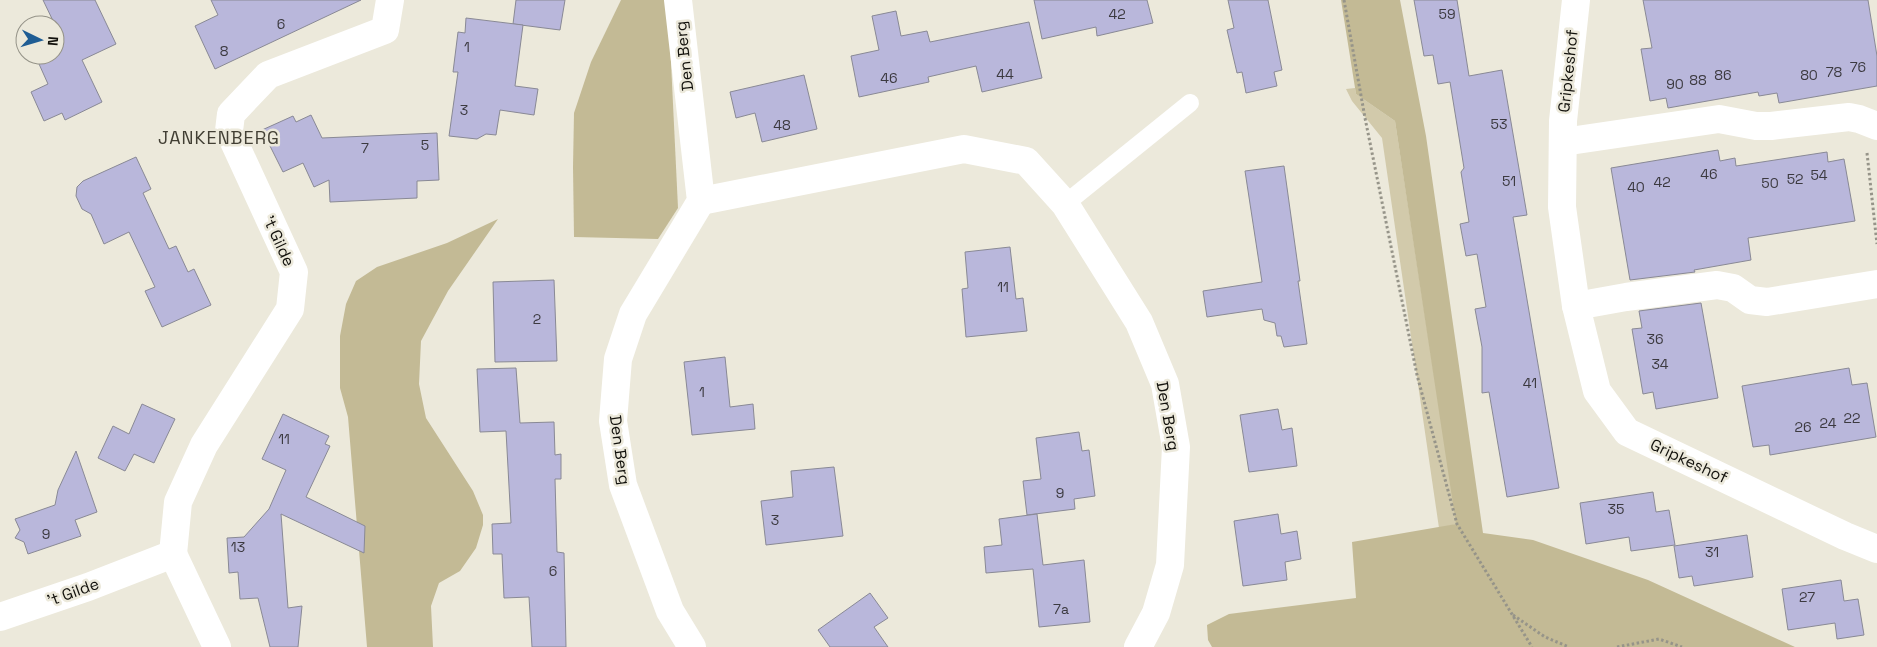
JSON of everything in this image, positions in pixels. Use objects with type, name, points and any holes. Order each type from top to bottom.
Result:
[{"type":"street","name":"'t Gilde","points":[[217,647],[174,554],[178,502],[204,445],[290,308],[294,272],[229,130],[231,114],[268,75],[385,30],[390,0]]},
{"type":"street","name":"Den Berg","points":[[678,0],[701,201],[633,314],[618,359],[613,421],[623,484],[670,610],[692,647]]},
{"type":"street","name":"Gripkeshof","points":[[1576,0],[1563,121],[1562,207],[1576,306],[1596,391],[1627,432],[1845,536],[1877,549]]},
{"type":"street","points":[[1563,142],[1719,118],[1756,126],[1815,122],[1849,117],[1873,124]]},
{"type":"street","name":"Den Berg","points":[[701,201],[964,149],[1026,161],[1065,204],[1139,322],[1165,384],[1176,447],[1170,565],[1156,614],[1138,647]]},
{"type":"street","points":[[1576,306],[1626,297],[1717,285],[1733,288],[1750,300],[1768,302],[1877,284]]},
{"type":"street","name":"'t Gilde","points":[[0,617],[88,587],[174,554]]},
{"type":"lane","points":[[1065,204],[1190,102]]},
{"type":"path","points":[[1344,0],[1365,118],[1417,375],[1456,524],[1532,647]]},
{"type":"path","points":[[1873,124],[1867,158],[1877,244]]},
{"type":"path","points":[[1511,613],[1545,637],[1569,647]]},
{"type":"path","points":[[1617,647],[1659,639],[1682,647]]},
{"type":"shaded area","points":[[621,0],[668,0],[678,208],[658,239],[574,237],[574,113],[591,62]]},
{"type":"shaded area","points":[[1341,0],[1400,0],[1426,136],[1483,533],[1533,540],[1648,580],[1795,647],[1212,647],[1208,640],[1207,625],[1229,614],[1356,598],[1352,542],[1456,524],[1395,121],[1356,94]]},
{"type":"shaded area","points":[[1355,88],[1356,94],[1395,121],[1457,524],[1439,528],[1382,138],[1352,101],[1346,89]]},
{"type":"shaded area","points":[[498,219],[448,291],[421,341],[419,384],[426,418],[473,491],[483,515],[483,525],[476,548],[460,571],[439,583],[431,606],[433,647],[367,647],[348,417],[340,388],[340,336],[346,304],[356,281],[377,267],[447,243]]},
{"type":"building","points":[[43,0],[95,0],[116,44],[82,60],[102,102],[65,120],[62,113],[44,121],[31,92],[48,84],[39,65],[65,65],[65,15],[50,15]]},
{"type":"building","points":[[211,0],[361,0],[215,69],[195,26],[218,15]]},
{"type":"building","points":[[516,0],[565,0],[560,30],[513,24]]},
{"type":"building","points":[[1034,0],[1147,0],[1153,23],[1097,36],[1096,27],[1042,39]]},
{"type":"building","points":[[1228,0],[1268,0],[1282,70],[1274,72],[1277,86],[1246,93],[1242,72],[1237,73],[1227,30],[1234,28]]},
{"type":"building","points":[[1414,0],[1457,0],[1469,76],[1502,70],[1527,215],[1513,217],[1559,488],[1507,497],[1489,392],[1482,393],[1482,347],[1475,309],[1486,307],[1477,254],[1466,256],[1460,224],[1469,222],[1461,172],[1464,168],[1450,82],[1438,84],[1433,55],[1424,56]]},
{"type":"building","points":[[1643,0],[1868,0],[1877,56],[1877,86],[1779,103],[1777,93],[1759,96],[1758,92],[1668,108],[1666,98],[1650,101],[1641,49],[1652,48]]},
{"type":"building","points":[[896,11],[901,36],[927,31],[930,42],[1029,22],[1042,78],[982,92],[976,66],[928,77],[929,82],[859,97],[851,56],[879,50],[872,16]]},
{"type":"building","points":[[466,18],[523,25],[515,86],[538,89],[534,115],[500,110],[496,135],[486,134],[477,139],[449,136],[458,72],[453,72],[458,32],[465,33]]},
{"type":"building","points":[[804,75],[817,129],[762,142],[755,113],[736,118],[730,92]]},
{"type":"building","points":[[311,115],[322,138],[437,133],[439,180],[417,181],[417,198],[330,202],[329,180],[314,187],[303,163],[283,172],[262,130],[293,116],[296,122]]},
{"type":"building","points":[[1718,150],[1720,161],[1735,158],[1736,166],[1827,152],[1828,162],[1844,159],[1855,221],[1748,238],[1751,260],[1694,270],[1695,272],[1630,280],[1611,168]]},
{"type":"building","points":[[136,157],[151,189],[143,193],[169,249],[176,246],[188,272],[194,269],[211,305],[162,327],[145,291],[155,287],[129,232],[104,244],[91,214],[82,209],[76,196],[77,187],[83,181]]},
{"type":"building","points":[[1284,166],[1307,344],[1284,347],[1281,336],[1277,336],[1275,323],[1264,320],[1262,309],[1207,317],[1203,291],[1262,282],[1245,171]]},
{"type":"building","points":[[1010,247],[1016,299],[1023,298],[1027,331],[966,337],[962,289],[968,288],[965,252]]},
{"type":"building","points":[[554,280],[557,361],[495,362],[493,282]]},
{"type":"building","points":[[1701,303],[1718,398],[1656,409],[1653,392],[1643,394],[1632,329],[1642,328],[1639,311]]},
{"type":"building","points":[[725,357],[730,407],[753,404],[755,429],[692,435],[684,362]]},
{"type":"building","points":[[516,368],[520,423],[554,422],[555,455],[561,454],[561,479],[555,479],[557,552],[564,553],[566,647],[532,647],[529,597],[504,598],[502,554],[493,554],[492,524],[511,523],[506,431],[480,432],[477,369]]},
{"type":"building","points":[[1849,368],[1852,385],[1867,383],[1876,437],[1770,455],[1769,445],[1753,447],[1742,386]]},
{"type":"building","points":[[142,404],[175,419],[154,463],[134,454],[125,471],[98,458],[113,426],[129,434]]},
{"type":"building","points":[[1278,409],[1282,430],[1292,428],[1297,466],[1249,472],[1240,415]]},
{"type":"building","points":[[283,414],[329,436],[325,444],[330,446],[306,497],[365,526],[364,553],[281,514],[288,608],[302,606],[298,647],[270,647],[258,598],[240,599],[238,572],[229,573],[227,538],[244,537],[269,509],[286,470],[262,459]]},
{"type":"building","points":[[1079,432],[1082,451],[1089,450],[1095,496],[1074,499],[1075,509],[1027,515],[1023,481],[1041,479],[1036,438]]},
{"type":"building","points":[[76,451],[97,512],[75,520],[81,536],[28,554],[24,542],[15,538],[20,530],[15,519],[55,505],[58,490]]},
{"type":"building","points":[[834,467],[843,536],[766,545],[761,501],[793,497],[791,471]]},
{"type":"building","points":[[1653,492],[1656,512],[1669,510],[1675,545],[1631,551],[1629,537],[1586,544],[1580,503]]},
{"type":"building","points":[[1037,514],[1043,565],[1084,560],[1090,622],[1039,627],[1033,569],[986,573],[984,547],[1002,545],[999,519]]},
{"type":"building","points":[[1278,514],[1281,534],[1297,531],[1301,559],[1285,562],[1287,580],[1243,586],[1234,521]]},
{"type":"building","points":[[1747,535],[1753,577],[1694,586],[1692,576],[1679,578],[1674,546]]},
{"type":"building","points":[[1841,580],[1844,601],[1858,599],[1864,635],[1837,639],[1835,623],[1788,630],[1782,589]]},
{"type":"building","points":[[870,593],[888,618],[874,627],[888,647],[830,647],[818,630]]},
{"type":"district","name":"JANKENBERG","points":[[219,137]]}]
